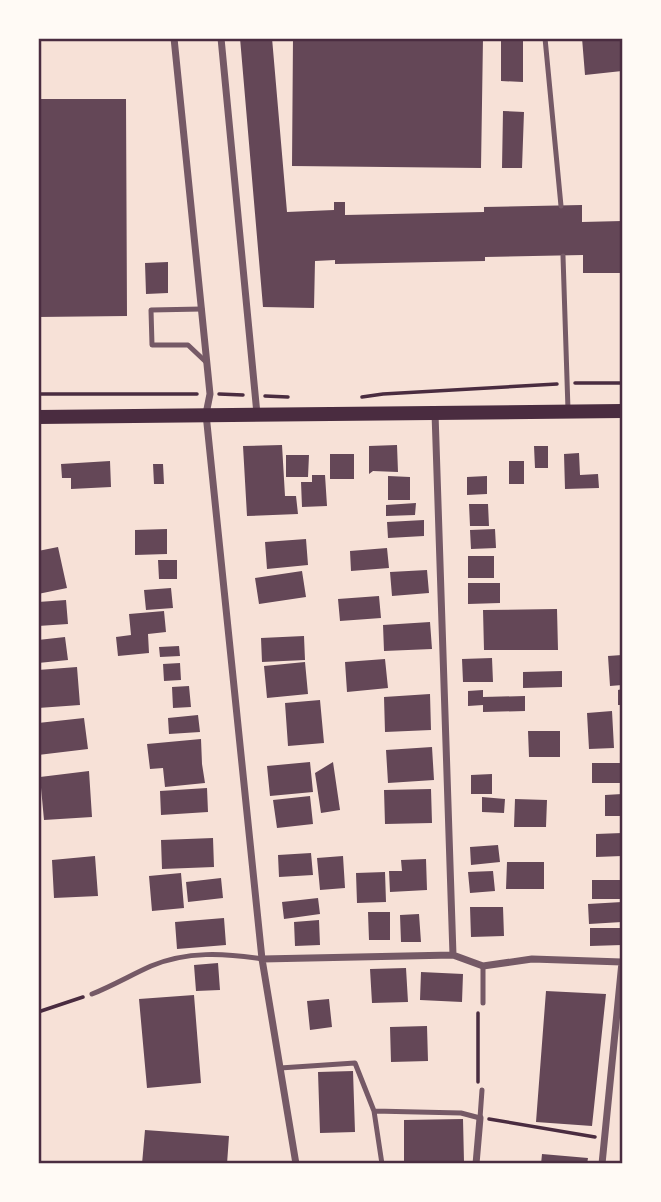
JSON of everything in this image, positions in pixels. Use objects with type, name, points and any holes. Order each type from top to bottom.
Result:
[{"type":"main road","points":[[38,417],[622,411]]},
{"type":"street","points":[[174,38],[208,363],[210,394],[206,414],[262,959],[296,1164]]},
{"type":"street","points":[[221,38],[257,414]]},
{"type":"street","points":[[435,412],[453,955]]},
{"type":"street","points":[[262,959],[453,955],[484,966],[532,959],[622,962],[602,1164]]},
{"type":"street","points":[[476,1164],[480,1118]]},
{"type":"lane","points":[[545,38],[561,206]]},
{"type":"lane","points":[[563,256],[568,411]]},
{"type":"lane","points":[[202,309],[151,310],[152,345],[188,345],[208,363]]},
{"type":"lane","points":[[92,994],[118,984],[151,966],[185,956],[229,954],[262,959]]},
{"type":"lane","points":[[483,1003],[484,966]]},
{"type":"lane","points":[[280,1068],[355,1063],[374,1111],[382,1164]]},
{"type":"lane","points":[[374,1111],[461,1113],[480,1118],[482,1090]]},
{"type":"path","points":[[359,397],[567,383],[622,383]]},
{"type":"path","points":[[38,394],[210,394],[296,398]]},
{"type":"path","points":[[38,1012],[92,994]]},
{"type":"path","points":[[482,1090],[476,1079],[478,1012],[483,1003]]},
{"type":"path","points":[[480,1118],[604,1138]]},
{"type":"building","points":[[240,38],[272,38],[287,212],[334,210],[334,202],[345,202],[345,215],[484,212],[484,207],[582,205],[582,222],[622,221],[622,273],[583,273],[583,255],[485,257],[485,261],[335,264],[335,260],[315,261],[314,308],[263,307]]},
{"type":"building","points":[[293,38],[483,38],[481,168],[292,166]]},
{"type":"building","points":[[501,38],[523,38],[523,82],[501,81]]},
{"type":"building","points":[[582,38],[622,38],[622,71],[585,75]]},
{"type":"building","points":[[38,99],[126,99],[127,316],[38,317]]},
{"type":"building","points":[[503,111],[524,112],[522,168],[502,168]]},
{"type":"building","points":[[168,262],[168,293],[146,294],[145,263]]},
{"type":"building","points":[[282,445],[285,496],[296,496],[298,514],[247,516],[243,446]]},
{"type":"building","points":[[397,445],[398,472],[373,471],[369,474],[369,446]]},
{"type":"building","points":[[534,446],[548,446],[548,468],[535,468]]},
{"type":"building","points":[[579,453],[580,475],[598,474],[599,488],[565,489],[564,454]]},
{"type":"building","points":[[330,454],[354,454],[354,479],[330,479]]},
{"type":"building","points":[[286,455],[309,455],[308,477],[286,477]]},
{"type":"building","points":[[110,461],[111,487],[71,489],[71,478],[62,478],[61,464]]},
{"type":"building","points":[[509,461],[524,461],[524,484],[509,484]]},
{"type":"building","points":[[153,464],[163,464],[164,484],[154,484]]},
{"type":"building","points":[[312,475],[325,475],[327,506],[302,507],[301,482],[312,482]]},
{"type":"building","points":[[388,476],[410,477],[410,500],[388,500]]},
{"type":"building","points":[[487,476],[487,494],[467,495],[467,477]]},
{"type":"building","points":[[416,503],[415,515],[386,516],[386,505]]},
{"type":"building","points":[[469,504],[488,504],[489,526],[470,526]]},
{"type":"building","points":[[424,520],[424,536],[388,538],[387,522]]},
{"type":"building","points":[[167,529],[167,554],[135,555],[135,530]]},
{"type":"building","points":[[495,529],[496,548],[471,549],[470,530]]},
{"type":"building","points":[[306,539],[308,565],[267,569],[265,542]]},
{"type":"building","points":[[58,547],[67,588],[38,594],[38,551]]},
{"type":"building","points":[[387,548],[389,568],[351,571],[350,551]]},
{"type":"building","points":[[468,556],[494,556],[494,578],[468,578]]},
{"type":"building","points":[[158,560],[177,560],[177,579],[159,579]]},
{"type":"building","points":[[427,570],[429,593],[392,596],[390,572]]},
{"type":"building","points":[[302,571],[306,597],[259,604],[255,578]]},
{"type":"building","points":[[468,583],[500,583],[500,603],[468,604]]},
{"type":"building","points":[[171,588],[173,608],[146,610],[144,590]]},
{"type":"building","points":[[379,596],[381,618],[340,621],[338,599]]},
{"type":"building","points":[[66,600],[68,624],[38,626],[38,602]]},
{"type":"building","points":[[557,609],[558,650],[484,650],[483,610]]},
{"type":"building","points":[[164,611],[166,632],[148,634],[149,653],[118,656],[116,637],[131,635],[129,614]]},
{"type":"building","points":[[430,622],[432,649],[384,651],[383,625]]},
{"type":"building","points":[[304,636],[305,660],[262,662],[261,638]]},
{"type":"building","points":[[65,637],[68,660],[38,663],[38,640]]},
{"type":"building","points":[[179,646],[180,656],[160,657],[159,647]]},
{"type":"building","points":[[622,655],[622,685],[610,686],[608,656]]},
{"type":"building","points":[[492,658],[493,682],[463,682],[462,659]]},
{"type":"building","points":[[385,659],[388,688],[347,692],[345,662]]},
{"type":"building","points":[[305,662],[308,694],[267,698],[264,666]]},
{"type":"building","points":[[180,663],[181,680],[164,681],[163,664]]},
{"type":"building","points":[[77,667],[80,705],[38,708],[38,670]]},
{"type":"building","points":[[562,671],[562,687],[523,688],[523,672]]},
{"type":"building","points":[[189,686],[191,707],[173,708],[172,687]]},
{"type":"building","points":[[622,689],[622,705],[618,705],[618,690]]},
{"type":"building","points":[[483,690],[483,697],[525,696],[525,711],[483,712],[483,705],[468,706],[468,691]]},
{"type":"building","points":[[430,694],[431,730],[385,732],[384,697]]},
{"type":"building","points":[[320,700],[324,743],[288,746],[285,703]]},
{"type":"building","points":[[612,711],[614,748],[589,749],[587,713]]},
{"type":"building","points":[[198,715],[200,732],[169,734],[168,718]]},
{"type":"building","points":[[84,718],[88,749],[38,755],[38,723]]},
{"type":"building","points":[[528,731],[560,731],[560,757],[529,757]]},
{"type":"building","points":[[201,739],[205,783],[165,787],[163,768],[150,769],[147,744]]},
{"type":"building","points":[[432,747],[434,780],[388,783],[386,750]]},
{"type":"building","points":[[310,762],[313,792],[270,796],[267,766]]},
{"type":"building","points":[[333,762],[340,810],[321,813],[315,773]]},
{"type":"building","points":[[592,763],[622,763],[622,783],[592,783]]},
{"type":"building","points":[[89,771],[92,817],[44,820],[40,777]]},
{"type":"building","points":[[492,774],[492,794],[471,794],[471,775]]},
{"type":"building","points":[[207,788],[208,812],[161,815],[160,791]]},
{"type":"building","points":[[431,789],[432,823],[385,824],[384,790]]},
{"type":"building","points":[[622,794],[622,816],[605,816],[605,795]]},
{"type":"building","points":[[310,796],[313,824],[277,828],[273,800]]},
{"type":"building","points":[[482,797],[505,799],[504,813],[482,812]]},
{"type":"building","points":[[515,799],[547,800],[546,827],[514,827]]},
{"type":"building","points":[[622,833],[622,856],[596,857],[596,834]]},
{"type":"building","points":[[213,838],[214,867],[162,869],[161,840]]},
{"type":"building","points":[[498,845],[500,862],[471,865],[470,847]]},
{"type":"building","points":[[311,853],[313,875],[279,877],[278,855]]},
{"type":"building","points":[[95,856],[98,896],[54,898],[52,860]]},
{"type":"building","points":[[343,856],[345,888],[320,890],[317,858]]},
{"type":"building","points":[[426,859],[427,890],[390,892],[389,871],[402,871],[401,860]]},
{"type":"building","points":[[507,862],[544,862],[544,889],[506,889]]},
{"type":"building","points":[[493,871],[495,891],[470,893],[468,872]]},
{"type":"building","points":[[385,872],[386,902],[357,903],[356,873]]},
{"type":"building","points":[[181,873],[184,908],[152,911],[149,876]]},
{"type":"building","points":[[221,878],[223,898],[188,902],[186,882]]},
{"type":"building","points":[[592,880],[622,880],[622,899],[592,899]]},
{"type":"building","points":[[318,898],[320,914],[284,919],[282,902]]},
{"type":"building","points":[[622,902],[622,922],[589,924],[588,904]]},
{"type":"building","points":[[470,907],[503,907],[504,936],[471,937]]},
{"type":"building","points":[[368,912],[390,912],[390,940],[369,940]]},
{"type":"building","points":[[419,914],[421,942],[401,942],[400,915]]},
{"type":"building","points":[[224,918],[226,945],[177,949],[175,922]]},
{"type":"building","points":[[319,920],[320,945],[295,946],[294,922]]},
{"type":"building","points":[[590,928],[622,928],[622,945],[590,946]]},
{"type":"building","points":[[218,963],[220,990],[196,991],[194,965]]},
{"type":"building","points":[[406,968],[408,1002],[372,1003],[370,969]]},
{"type":"building","points":[[421,972],[463,974],[462,1002],[420,1000]]},
{"type":"building","points":[[546,991],[606,994],[592,1126],[536,1122]]},
{"type":"building","points":[[194,995],[201,1083],[147,1088],[139,999]]},
{"type":"building","points":[[329,999],[332,1027],[310,1030],[307,1001]]},
{"type":"building","points":[[427,1026],[428,1061],[391,1062],[390,1027]]},
{"type":"building","points":[[353,1071],[355,1132],[320,1133],[318,1072]]},
{"type":"building","points":[[463,1119],[464,1162],[404,1162],[404,1120]]},
{"type":"building","points":[[145,1130],[229,1136],[227,1164],[142,1164]]},
{"type":"building","points":[[542,1154],[588,1158],[587,1164],[541,1164]]}]
